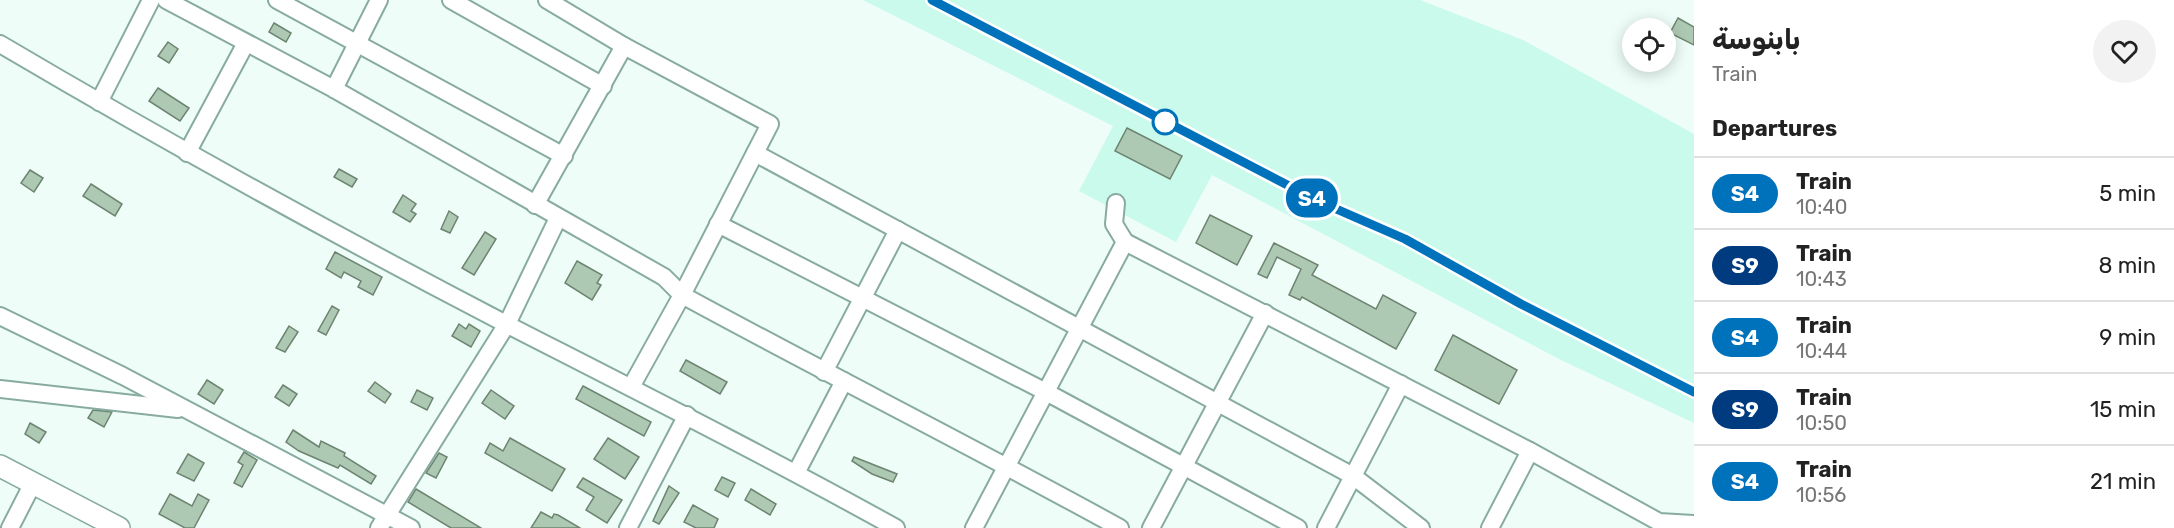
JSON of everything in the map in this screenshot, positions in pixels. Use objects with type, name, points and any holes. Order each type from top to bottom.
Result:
[{"type":"main road","points":[[0,466],[119,528]]},
{"type":"street","points":[[99,102],[151,0]]},
{"type":"street","points":[[166,0],[334,89],[664,278],[682,295],[824,372],[1007,465],[1120,528]]},
{"type":"street","points":[[277,0],[564,156]]},
{"type":"street","points":[[334,89],[379,0]]},
{"type":"street","points":[[451,0],[603,86]]},
{"type":"street","points":[[547,0],[624,46],[770,124],[682,295],[631,387]]},
{"type":"street","points":[[187,153],[246,43]]},
{"type":"street","points":[[0,44],[187,153],[507,324],[796,472],[896,528]]},
{"type":"street","points":[[535,205],[624,46]]},
{"type":"street","points":[[755,153],[1353,476],[1421,528]]},
{"type":"street","points":[[1116,203],[1114,225],[1125,242],[1530,451],[1658,525],[1694,524]]},
{"type":"street","points":[[384,521],[507,324],[558,218]]},
{"type":"street","points":[[718,224],[1184,465],[1298,528]]},
{"type":"street","points":[[824,372],[898,230]]},
{"type":"street","points":[[974,528],[1125,242]]},
{"type":"street","points":[[1150,528],[1264,313]]},
{"type":"street","points":[[0,316],[188,410],[384,521],[411,528]]},
{"type":"street","points":[[796,472],[844,381]]},
{"type":"street","points":[[1326,528],[1401,384]]},
{"type":"street","points":[[0,389],[188,410]]},
{"type":"street","points":[[628,528],[687,415]]},
{"type":"street","points":[[1490,528],[1530,451]]},
{"type":"street","points":[[9,528],[33,483]]},
{"type":"shaded area","points":[[863,0],[1420,0],[1523,40],[1694,134],[1694,423],[1559,359],[1212,175],[1176,242],[1079,191],[1113,126]]},
{"type":"building","points":[[1678,18],[1694,27],[1694,45],[1676,36]]},
{"type":"building","points":[[274,23],[291,33],[286,42],[269,32]]},
{"type":"building","points":[[168,42],[178,49],[169,63],[158,56]]},
{"type":"building","points":[[158,88],[189,108],[180,121],[149,101]]},
{"type":"building","points":[[1127,128],[1182,156],[1170,179],[1115,151]]},
{"type":"building","points":[[339,169],[357,179],[352,187],[334,177]]},
{"type":"building","points":[[30,170],[43,178],[34,192],[21,183]]},
{"type":"building","points":[[91,184],[122,204],[115,216],[83,196]]},
{"type":"building","points":[[403,195],[416,204],[411,211],[416,214],[410,222],[393,212]]},
{"type":"building","points":[[449,211],[458,217],[450,233],[441,229]]},
{"type":"building","points":[[1210,215],[1252,236],[1237,265],[1196,243]]},
{"type":"building","points":[[485,232],[496,239],[474,275],[462,268]]},
{"type":"building","points":[[1274,243],[1318,265],[1312,275],[1376,309],[1383,295],[1416,313],[1396,349],[1302,297],[1300,300],[1289,295],[1301,269],[1277,257],[1267,278],[1258,274]]},
{"type":"building","points":[[335,252],[382,277],[373,295],[358,287],[361,281],[344,272],[341,278],[326,269]]},
{"type":"building","points":[[577,261],[602,275],[597,283],[601,285],[592,300],[565,283]]},
{"type":"building","points":[[332,306],[339,310],[326,335],[318,331]]},
{"type":"building","points":[[459,324],[466,329],[469,324],[480,331],[471,347],[452,336]]},
{"type":"building","points":[[289,326],[298,332],[285,352],[276,348]]},
{"type":"building","points":[[1453,335],[1517,370],[1499,404],[1435,370]]},
{"type":"building","points":[[686,360],[727,382],[720,394],[680,371]]},
{"type":"building","points":[[207,380],[223,390],[214,404],[198,394]]},
{"type":"building","points":[[375,382],[391,394],[385,403],[368,391]]},
{"type":"building","points":[[283,385],[297,394],[289,406],[275,397]]},
{"type":"building","points":[[583,386],[651,422],[644,436],[576,399]]},
{"type":"building","points":[[417,390],[433,398],[427,410],[411,402]]},
{"type":"building","points":[[491,390],[514,406],[505,419],[482,403]]},
{"type":"building","points":[[93,410],[112,412],[104,427],[88,418]]},
{"type":"building","points":[[30,423],[46,432],[39,443],[25,434]]},
{"type":"building","points":[[293,430],[319,447],[321,441],[345,453],[344,456],[376,476],[371,484],[340,465],[338,468],[299,451],[286,442]]},
{"type":"building","points":[[510,438],[565,469],[552,491],[485,453],[490,443],[503,451]]},
{"type":"building","points":[[608,438],[639,457],[625,479],[594,459]]},
{"type":"building","points":[[244,452],[257,460],[242,487],[234,483],[243,465],[238,462]]},
{"type":"building","points":[[439,453],[447,457],[436,478],[426,473]]},
{"type":"building","points":[[188,454],[204,463],[194,481],[177,473]]},
{"type":"building","points":[[854,457],[897,474],[893,482],[872,474],[852,461]]},
{"type":"building","points":[[722,477],[735,483],[728,497],[715,490]]},
{"type":"building","points":[[583,478],[622,500],[607,523],[586,510],[594,497],[577,487]]},
{"type":"building","points":[[669,486],[679,493],[659,524],[653,521]]},
{"type":"building","points":[[416,489],[481,528],[451,528],[408,502]]},
{"type":"building","points":[[751,489],[776,504],[770,515],[745,500]]},
{"type":"building","points":[[170,494],[192,506],[198,494],[209,500],[194,528],[185,528],[159,514]]},
{"type":"building","points":[[693,505],[718,519],[714,528],[696,528],[684,522]]},
{"type":"building","points":[[541,512],[552,518],[554,514],[558,515],[580,528],[531,528]]},
{"type":"railway","points":[[932,0],[1318,201],[1405,239],[1521,304],[1694,392]]},
{"type":"train","name":"S4","points":[[932,0],[1318,201],[1405,239],[1521,304],[1694,392]]}]
